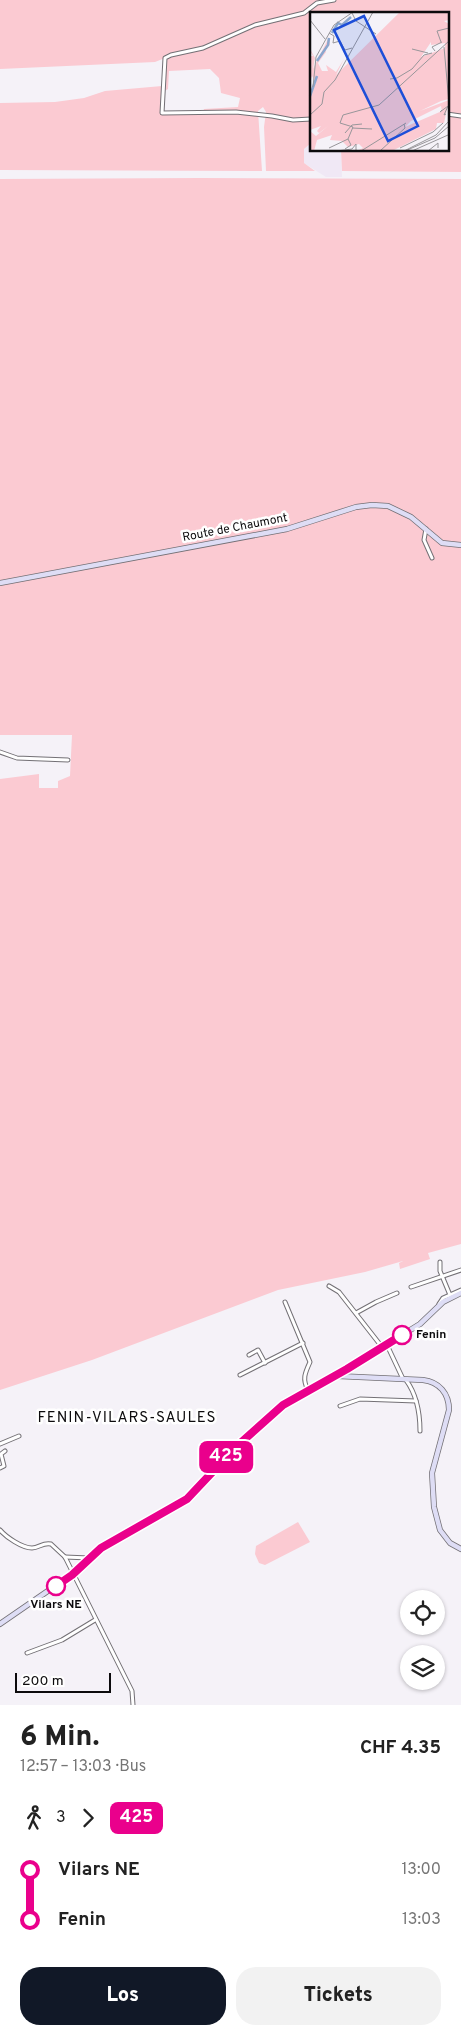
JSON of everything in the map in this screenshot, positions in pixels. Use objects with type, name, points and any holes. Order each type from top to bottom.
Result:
[{"type":"street","points":[[310,118],[292,120],[236,112],[162,112],[162,86],[166,57],[203,48],[244,29],[304,13],[317,3],[334,0]]},
{"type":"street","points":[[448,114],[461,116]]},
{"type":"street","name":"Route de Chaumont","points":[[0,583],[287,529],[356,507],[372,505],[388,506],[411,517],[442,543],[461,545]]},
{"type":"street","points":[[426,528],[424,540],[432,558]]},
{"type":"street","points":[[0,752],[17,758],[68,760]]},
{"type":"street","points":[[440,1262],[443,1278],[450,1295]]},
{"type":"street","points":[[411,1287],[443,1278],[461,1270]]},
{"type":"street","points":[[329,1286],[339,1292],[384,1345],[416,1401],[420,1418],[420,1431]]},
{"type":"street","points":[[437,1309],[441,1300],[461,1292]]},
{"type":"street","points":[[0,1624],[74,1572],[89,1558],[121,1535],[187,1499],[236,1447],[283,1405],[347,1369],[420,1324],[443,1302],[461,1292]]},
{"type":"street","points":[[356,1313],[397,1293]]},
{"type":"street","points":[[285,1302],[310,1362],[304,1373],[304,1382],[308,1390]]},
{"type":"street","points":[[240,1376],[303,1343]]},
{"type":"street","points":[[249,1355],[258,1350],[265,1362]]},
{"type":"street","points":[[347,1369],[348,1376]]},
{"type":"street","points":[[335,1376],[423,1380],[436,1384],[444,1391],[449,1402],[447,1421],[432,1474],[432,1486],[436,1519],[440,1530],[450,1543],[461,1549]]},
{"type":"street","points":[[340,1406],[360,1399],[416,1401]]},
{"type":"street","points":[[0,1444],[19,1436]]},
{"type":"street","points":[[0,1468],[4,1466],[1,1454],[5,1451]]},
{"type":"street","points":[[0,1530],[7,1537],[26,1547],[34,1548],[43,1544],[51,1544],[65,1557],[132,1691],[133,1705]]},
{"type":"street","points":[[65,1557],[89,1558]]},
{"type":"street","points":[[27,1653],[62,1640],[95,1620]]},
{"type":"shaded area","points":[[0,0],[461,0],[461,172],[342,171],[341,151],[448,151],[448,12],[310,12],[310,144],[304,149],[304,163],[315,171],[266,171],[264,127],[266,112],[263,107],[258,111],[262,171],[0,170],[0,103],[55,102],[84,98],[105,91],[162,86],[165,58],[155,62],[0,69]],"holes":[[[210,69],[219,78],[221,93],[240,98],[238,107],[204,109],[202,115],[161,114],[161,93],[168,89],[169,71]]]},
{"type":"shaded area","points":[[310,144],[310,151],[341,151],[342,177],[326,177],[304,163],[304,149]]},
{"type":"shaded area","points":[[0,179],[461,179],[461,1244],[428,1253],[430,1259],[400,1269],[399,1263],[403,1261],[365,1272],[278,1290],[92,1360],[0,1390],[0,779],[39,774],[39,788],[58,788],[58,781],[70,776],[72,735],[0,735]]},
{"type":"shaded area","points":[[298,1522],[310,1542],[265,1565],[259,1563],[255,1554],[256,1546]]},
{"type":"bus line","name":"425","points":[[56,1586],[72,1575],[101,1548],[121,1535],[182,1503],[236,1447],[283,1405],[402,1335]]},
{"type":"place","name":"Fenin","points":[[402,1335]]},
{"type":"place","name":"Vilars NE","points":[[56,1586]]},
{"type":"district","name":"FENIN-VILARS-SAULES","points":[[127,1418]]}]
